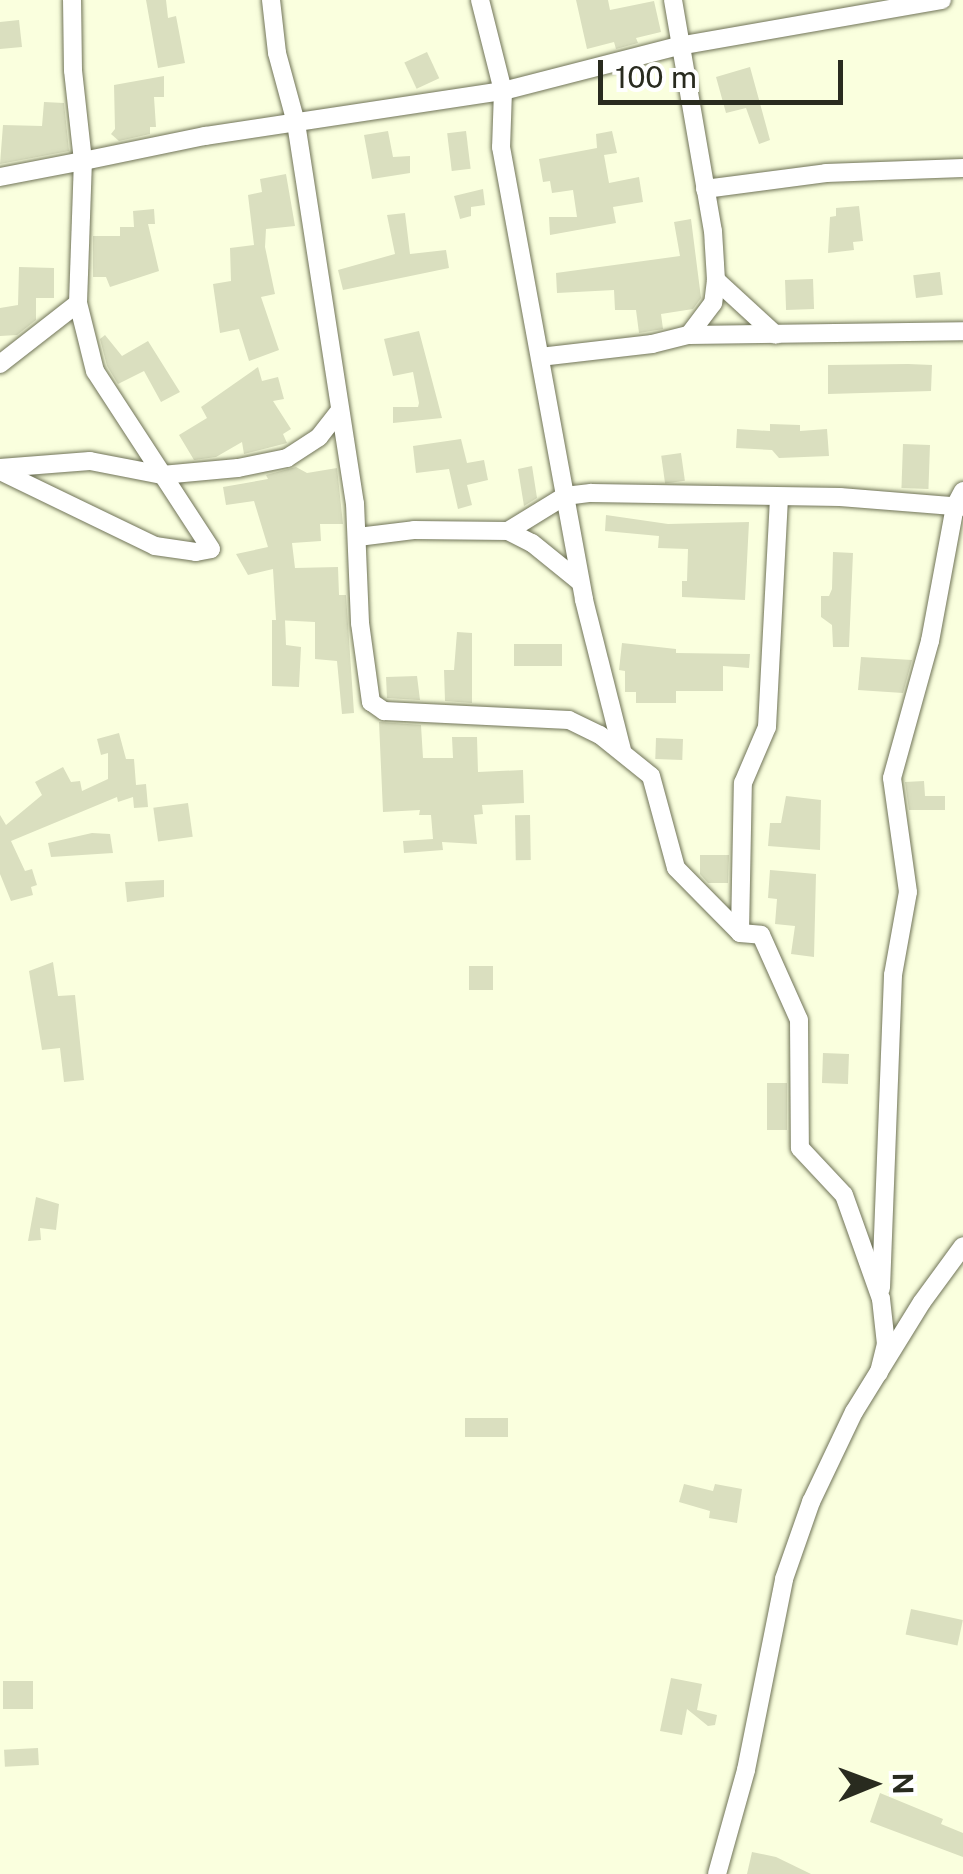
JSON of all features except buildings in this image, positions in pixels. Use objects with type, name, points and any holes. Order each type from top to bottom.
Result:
[{"type":"street","points":[[0,469],[155,546],[196,552],[211,550],[95,370],[78,303],[84,162],[73,70],[72,0]]},
{"type":"street","points":[[270,0],[277,53],[296,123],[340,410],[358,537],[360,623],[371,702],[384,711],[569,720],[622,750],[651,776],[676,868],[740,933],[761,935],[799,1020],[800,1148],[844,1196],[881,1299]]},
{"type":"street","points":[[480,0],[504,92],[500,146],[580,582],[622,750]]},
{"type":"street","points":[[673,0],[716,280],[713,302],[689,335]]},
{"type":"street","points":[[0,177],[296,123],[504,92],[678,46],[942,0]]},
{"type":"street","points":[[705,189],[826,174],[963,168]]},
{"type":"street","points":[[716,280],[776,335]]},
{"type":"street","points":[[0,364],[78,303]]},
{"type":"street","points":[[540,357],[652,344],[689,335],[963,331]]},
{"type":"street","points":[[0,469],[90,461],[162,475],[199,474],[287,458],[319,438],[340,410]]},
{"type":"street","points":[[508,531],[565,496],[960,501],[930,641],[892,778],[908,892],[893,976],[881,1299],[886,1344],[879,1372]]},
{"type":"street","points":[[740,933],[743,784],[766,728],[779,497]]},
{"type":"street","points":[[358,537],[414,530],[508,531],[532,543],[580,582]]},
{"type":"street","points":[[717,1874],[746,1770],[784,1579],[811,1502],[879,1372],[963,1246]]}]
